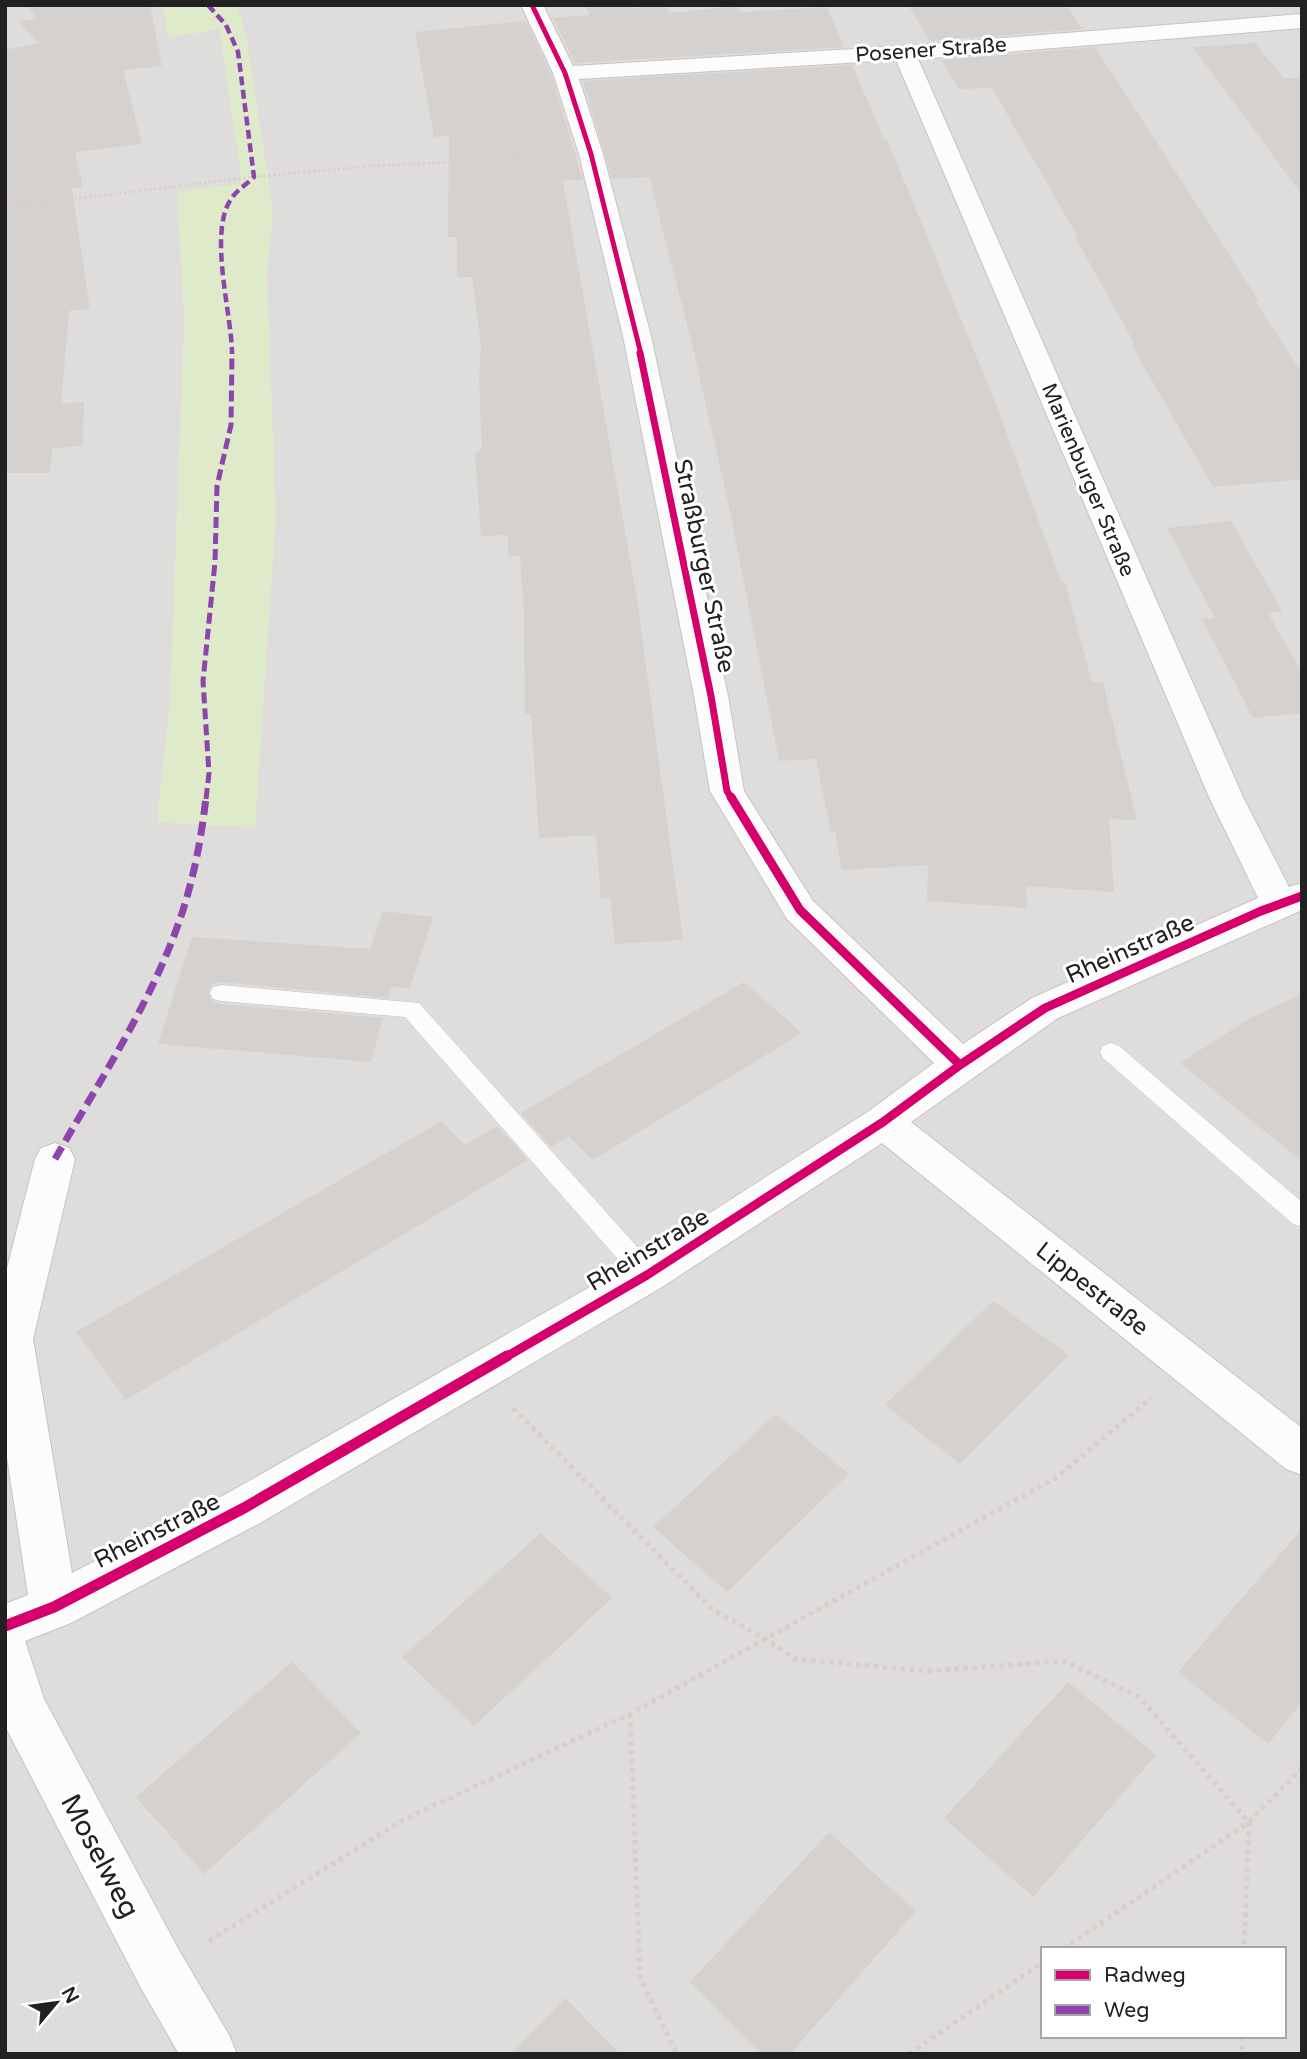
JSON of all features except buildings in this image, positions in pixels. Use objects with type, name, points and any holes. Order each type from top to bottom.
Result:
[{"type":"street","name":"Straßburger Straße","points":[[532,5],[565,73],[591,154],[637,336],[708,683],[727,792],[800,909],[960,1065]]},
{"type":"street","name":"Posener Straße","points":[[565,73],[904,52],[1185,21],[1300,22]]},
{"type":"street","name":"Marienburger Straße","points":[[904,52],[1226,797],[1291,900]]},
{"type":"street","name":"Rheinstraße","points":[[5,1626],[54,1607],[244,1508],[646,1275],[883,1122],[960,1065],[1045,1008],[1291,900]]},
{"type":"street","name":"Lippestraße","points":[[883,1122],[1302,1455]]},
{"type":"street","points":[[54,1607],[11,1339],[55,1158]]},
{"type":"street","name":"Moselweg","points":[[5,1651],[21,1706],[161,1972],[209,2054]]},
{"type":"lane","points":[[220,993],[411,1009],[646,1275]]},
{"type":"lane","points":[[1111,1052],[1302,1217]]},
{"type":"path","points":[[5,208],[359,167],[591,154]]},
{"type":"path","points":[[161,1972],[403,1820],[630,1714],[1058,1477],[1189,1365]]},
{"type":"path","points":[[478,1373],[713,1610],[766,1639],[795,1659],[927,1671],[1063,1661],[1139,1697],[1250,1822],[1244,1947]]},
{"type":"path","points":[[630,1714],[640,1978],[677,2054]]},
{"type":"path","points":[[1066,1947],[1250,1822],[1302,1768]]},
{"type":"path","points":[[909,2054],[1041,1963]]},
{"type":"shaded area","points":[[5,5],[1302,5],[1302,2054],[5,2054]]},
{"type":"green space","points":[[162,5],[237,5],[247,42],[273,210],[267,273],[276,517],[255,828],[157,822],[170,698],[184,321],[177,191],[239,184],[241,174],[219,29],[169,38]]},
{"type":"marked path","points":[[55,1159],[150,990],[184,908],[202,834],[209,773],[203,681],[215,562],[217,486],[231,425],[232,349],[222,265],[223,222],[230,200],[254,177],[238,52],[226,25],[208,5]]},
{"type":"cycle path","points":[[532,5],[565,73],[591,154],[637,336],[711,696],[727,791],[800,910],[960,1065]]},
{"type":"cycle path","points":[[5,1626],[54,1607],[244,1508],[647,1275],[883,1122],[960,1065],[1045,1008],[1261,911],[1302,896]]}]
